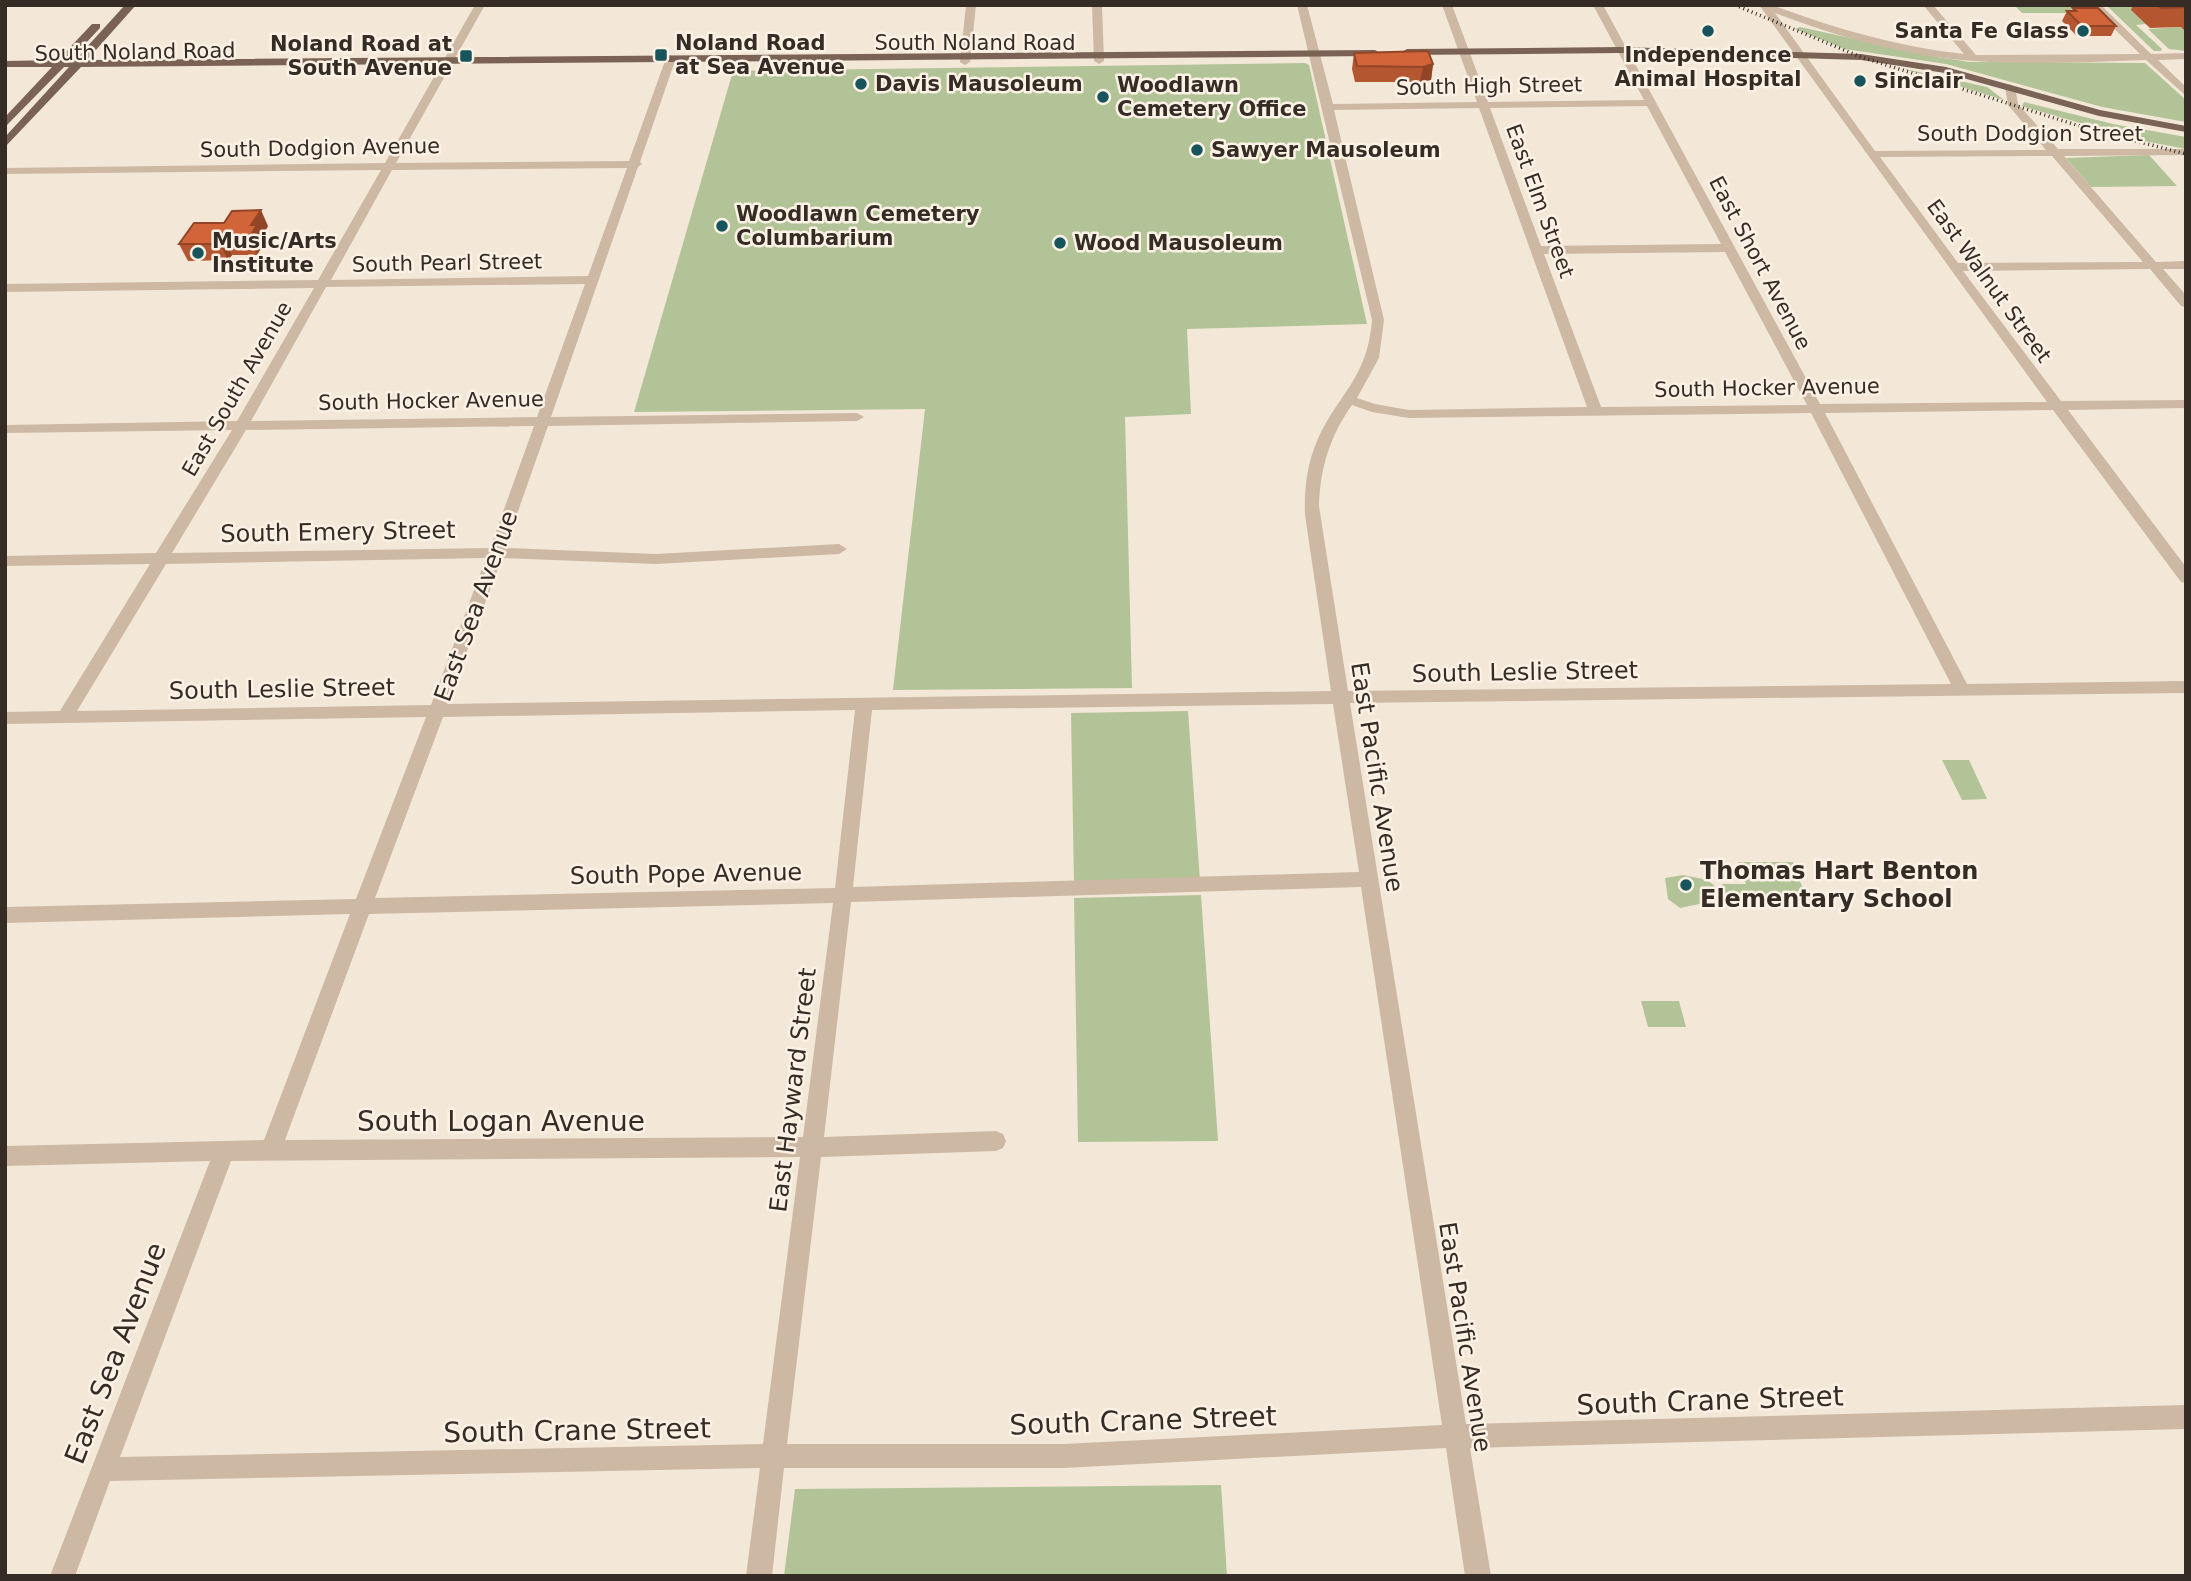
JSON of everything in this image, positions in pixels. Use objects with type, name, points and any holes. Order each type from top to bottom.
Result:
[{"type":"main road","points":[[5,124],[115,5]]},
{"type":"main road","points":[[5,144],[131,5]]},
{"type":"main road","name":"South Noland Road","points":[[5,74],[53,73],[74,68],[966,58],[1304,58],[1315,54],[1465,51],[1621,50],[1798,54],[1861,57],[1912,64],[2010,87],[2099,113],[2186,128]]},
{"type":"main road","name":"South Noland Road","points":[[5,64],[61,63],[74,68]]},
{"type":"street","name":"East South Avenue","points":[[65,717],[242,425],[480,5]]},
{"type":"street","points":[[966,58],[971,5]]},
{"type":"street","points":[[1097,5],[1099,57]]},
{"type":"street","name":"East Pacific Avenue","points":[[1302,5],[1378,320],[1378,340],[1364,381],[1325,440],[1311,488],[1312,515],[1478,1576]]},
{"type":"street","name":"East Elm Street","points":[[1447,5],[1595,411]]},
{"type":"street","name":"East Short Avenue","points":[[1598,5],[1962,690]]},
{"type":"street","points":[[1928,5],[1973,58]]},
{"type":"street","points":[[2095,5],[2186,93]]},
{"type":"street","points":[[1765,6],[1817,25],[1929,52],[1973,58],[2186,56]]},
{"type":"street","name":"East Walnut Street","points":[[1765,6],[1954,267],[2186,578]]},
{"type":"street","points":[[1784,34],[1795,26],[1817,25]]},
{"type":"street","name":"East Sea Avenue","points":[[271,1150],[496,553],[670,62]]},
{"type":"street","points":[[2010,87],[2012,105],[2186,303]]},
{"type":"street","name":"South High Street","points":[[1328,107],[1651,103]]},
{"type":"street","name":"South Dodgion Street","points":[[1874,154],[2186,152]]},
{"type":"street","name":"South Dodgion Avenue","points":[[5,171],[636,164]]},
{"type":"street","points":[[1537,250],[1727,248]]},
{"type":"street","points":[[1954,267],[2186,265]]},
{"type":"street","name":"South Pearl Street","points":[[5,288],[594,281]]},
{"type":"street","name":"South Hocker Avenue","points":[[1351,400],[1372,408],[1409,414],[2186,404]]},
{"type":"street","name":"South Hocker Avenue","points":[[5,429],[857,418]]},
{"type":"street","name":"South Emery Street","points":[[5,561],[496,553],[656,559],[839,549]]},
{"type":"street","name":"South Leslie Street","points":[[5,718],[2186,687]]},
{"type":"street","name":"East Hayward Street","points":[[759,1576],[813,1147],[864,705]]},
{"type":"street","name":"South Pope Avenue","points":[[5,915],[843,895],[1368,879]]},
{"type":"street","name":"South Logan Avenue","points":[[5,1156],[271,1150],[813,1147],[996,1141]]},
{"type":"street","name":"East Sea Avenue","points":[[62,1576],[224,1151]]},
{"type":"street","name":"South Crane Street","points":[[103,1469],[774,1456],[1065,1455],[1455,1436],[2186,1417]]},
{"type":"green space","points":[[2014,5],[2081,5],[2089,13],[2022,13]]},
{"type":"green space","points":[[2106,5],[2141,5],[2146,24],[2136,25],[2162,49],[2161,51],[2154,51]]},
{"type":"green space","points":[[1800,27],[1970,62],[2145,63],[2186,100],[2186,122],[2102,107],[1946,64],[1845,49],[1795,29]]},
{"type":"green space","points":[[2181,27],[2186,32],[2186,51],[2169,49],[2148,29]]},
{"type":"green space","points":[[1309,65],[1367,324],[1187,329],[1191,414],[1125,417],[1132,688],[893,690],[925,409],[634,412],[733,71]]},
{"type":"green space","points":[[1901,68],[1987,87],[2004,100]]},
{"type":"green space","points":[[2024,102],[2113,124],[2186,137],[2186,149],[2139,140],[2022,106]]},
{"type":"green space","points":[[2149,155],[2177,186],[2091,187],[2066,158]]},
{"type":"green space","points":[[1188,711],[1200,881],[1074,884],[1071,713]]},
{"type":"green space","points":[[1942,760],[1969,760],[1987,799],[1962,800]]},
{"type":"green space","points":[[1738,862],[1793,862],[1809,905],[1730,906],[1722,884],[1746,884]]},
{"type":"green space","points":[[1683,875],[1712,883],[1718,891],[1714,901],[1680,908],[1668,899],[1665,878]]},
{"type":"green space","points":[[1201,895],[1218,1141],[1078,1142],[1074,898]]},
{"type":"green space","points":[[1641,1001],[1679,1001],[1686,1027],[1648,1027]]},
{"type":"green space","points":[[1221,1485],[1227,1576],[784,1576],[795,1489]]},
{"type":"building","points":[[2158,5],[2186,5],[2186,7],[2161,8]]},
{"type":"building","points":[[2073,8],[2098,8],[2116,26],[2082,26],[2067,11],[2076,11]]},
{"type":"building","points":[[1428,51],[1433,64],[1423,67],[1357,66],[1354,53]]},
{"type":"building","points":[[261,210],[251,225],[257,225],[249,238],[223,239],[220,244],[179,244],[194,223],[224,223],[232,211]]},
{"type":"railway","points":[[1735,5],[1861,57],[2086,128],[2186,154]]},
{"type":"place","name":"Independence Animal Hospital","points":[[1708,31]]},
{"type":"place","name":"Santa Fe Glass","points":[[2083,31]]},
{"type":"place","name":"Noland Road at Sea Avenue","points":[[661,55]]},
{"type":"place","name":"Noland Road at South Avenue","points":[[466,56]]},
{"type":"place","name":"Sinclair","points":[[1860,81]]},
{"type":"place","name":"Davis Mausoleum","points":[[861,84]]},
{"type":"place","name":"Woodlawn Cemetery Office","points":[[1103,97]]},
{"type":"place","name":"Sawyer Mausoleum","points":[[1197,150]]},
{"type":"place","name":"Woodlawn Cemetery Columbarium","points":[[722,226]]},
{"type":"place","name":"Wood Mausoleum","points":[[1060,243]]},
{"type":"place","name":"Music/Arts Institute","points":[[198,253]]},
{"type":"place","name":"Thomas Hart Benton Elementary School","points":[[1686,885]]}]
